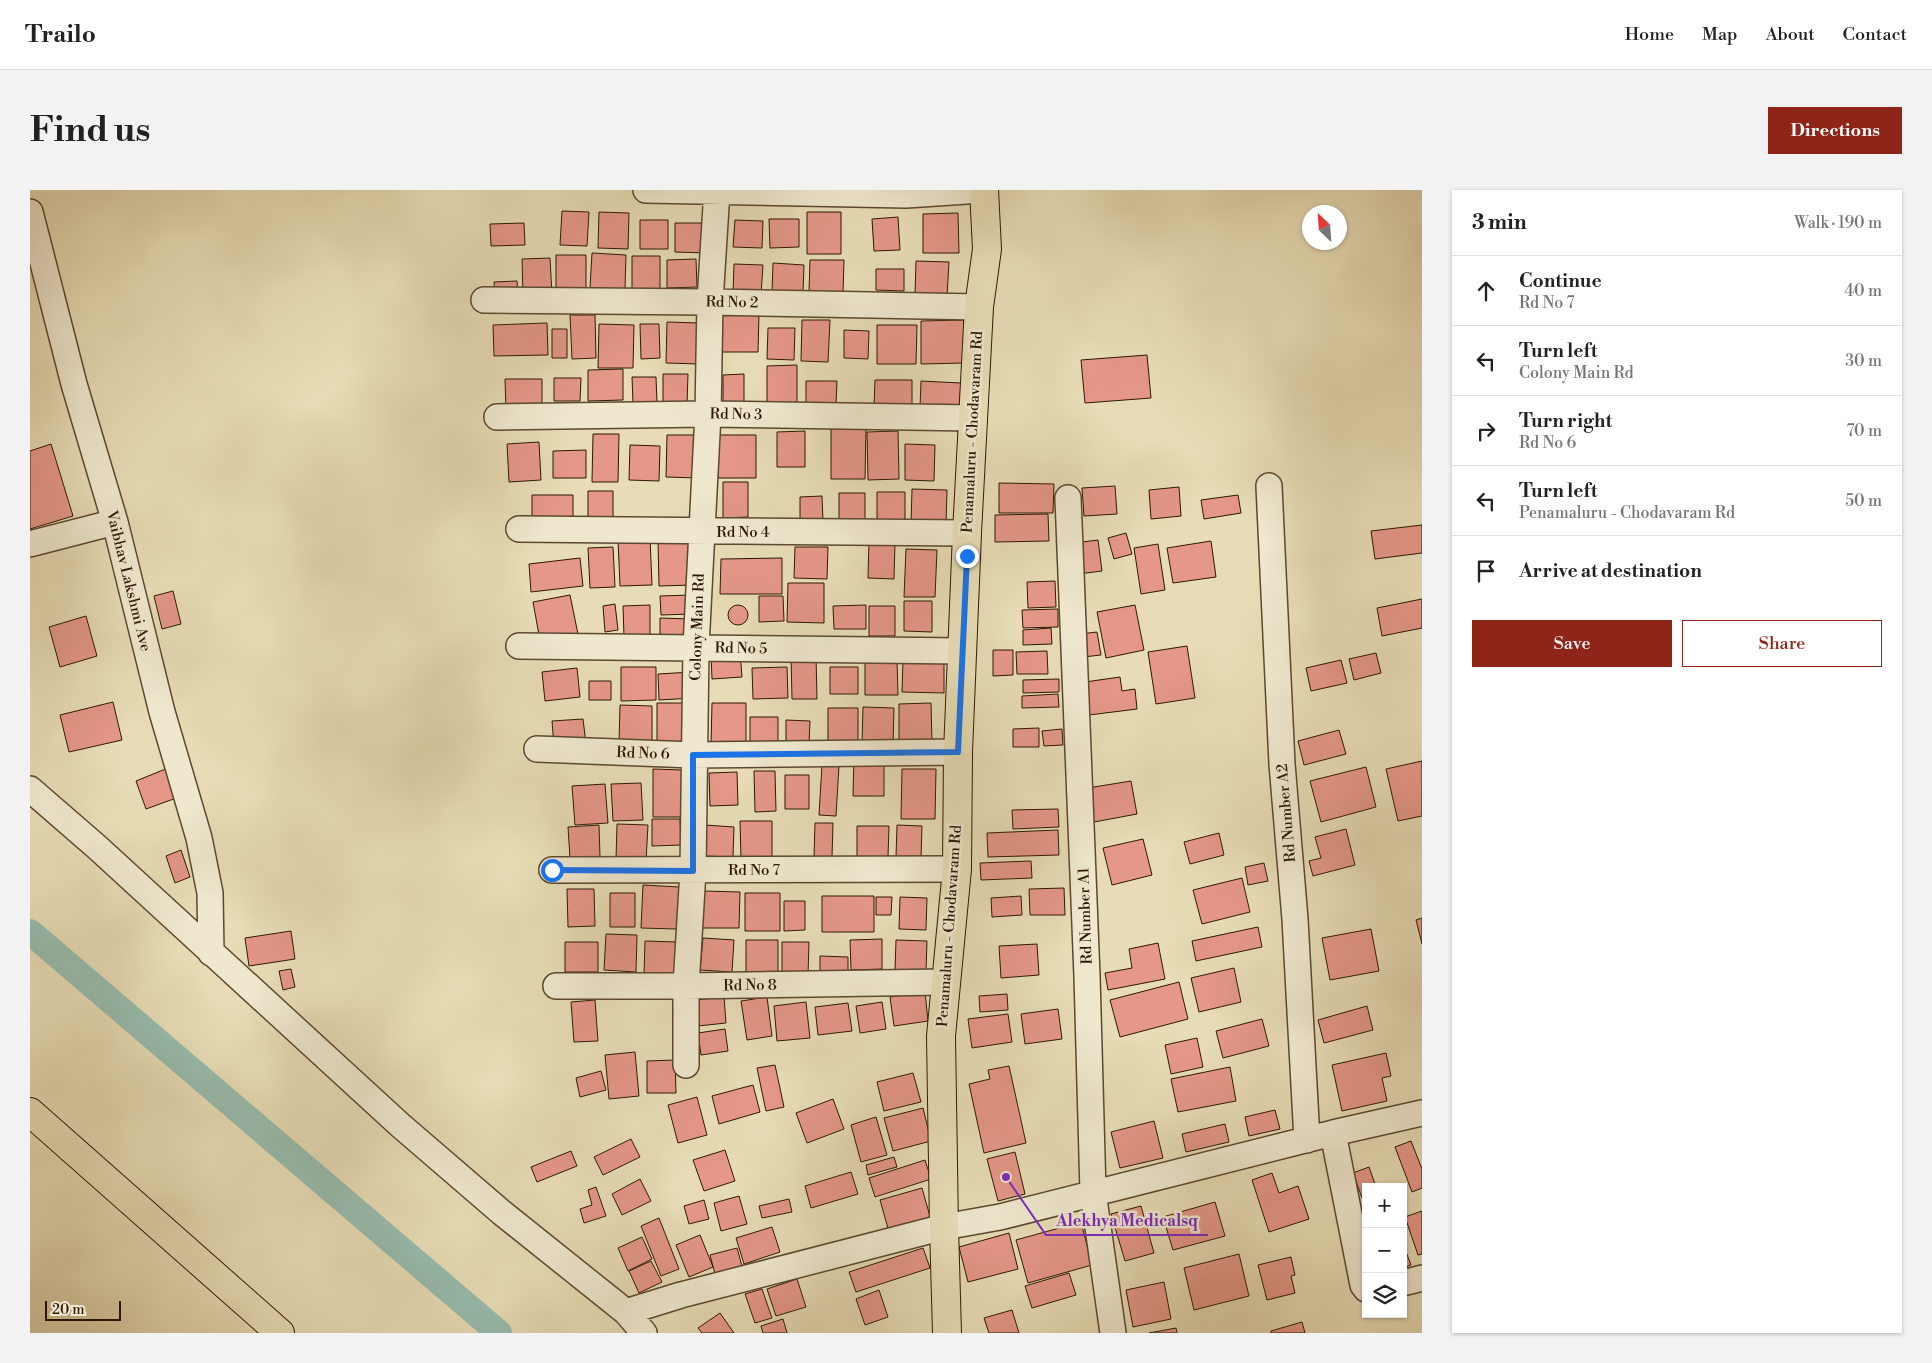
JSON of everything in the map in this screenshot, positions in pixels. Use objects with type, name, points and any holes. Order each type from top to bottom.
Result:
[{"type":"main road","name":"Penamaluru - Chodavaram Rd","points":[[947,1333],[941,1036],[957,869],[958,752],[967,533],[979,307],[987,249],[983,190]]},
{"type":"main road","points":[[30,1112],[280,1333]]},
{"type":"street","points":[[646,190],[906,195],[983,190]]},
{"type":"street","name":"Colony Main Rd","points":[[686,1065],[686,986],[693,871],[693,755],[696,647],[708,414],[710,302],[717,190]]},
{"type":"street","name":"Vaibhav Lakshmi Ave","points":[[30,212],[74,384],[114,522],[162,712],[200,838],[210,893],[211,953]]},
{"type":"street","name":"Rd No 2","points":[[484,300],[979,307]]},
{"type":"street","name":"Rd No 3","points":[[498,417],[708,414],[974,418]]},
{"type":"street","name":"Rd Number A2","points":[[1269,486],[1282,764],[1295,919],[1307,1140]]},
{"type":"street","name":"Rd Number A1","points":[[1068,498],[1087,976],[1093,1192],[1113,1333]]},
{"type":"street","points":[[30,544],[114,522]]},
{"type":"street","name":"Rd No 4","points":[[519,529],[967,533]]},
{"type":"street","name":"Rd No 5","points":[[519,646],[963,651]]},
{"type":"street","name":"Rd No 6","points":[[537,749],[693,755],[958,752]]},
{"type":"street","points":[[30,789],[98,848],[400,1125],[501,1212],[626,1312],[644,1333]]},
{"type":"street","name":"Rd No 7","points":[[552,870],[957,869]]},
{"type":"street","name":"Rd No 8","points":[[556,986],[945,982]]},
{"type":"street","points":[[626,1312],[681,1294],[944,1227],[1000,1217],[1093,1192],[1422,1113]]},
{"type":"street","points":[[1334,1133],[1362,1280]]},
{"type":"street","points":[[1407,1282],[1422,1278]]},
{"type":"building","points":[[562,211],[589,212],[587,246],[560,245]]},
{"type":"building","points":[[599,212],[629,213],[628,249],[598,248]]},
{"type":"building","points":[[807,212],[841,212],[841,254],[807,254]]},
{"type":"building","points":[[958,213],[959,253],[923,253],[923,214]]},
{"type":"building","points":[[898,217],[900,250],[874,251],[872,219]]},
{"type":"building","points":[[769,219],[799,219],[799,247],[770,248]]},
{"type":"building","points":[[640,220],[668,220],[668,249],[640,249]]},
{"type":"building","points":[[735,220],[763,221],[762,248],[733,247]]},
{"type":"building","points":[[524,223],[525,245],[491,246],[490,224]]},
{"type":"building","points":[[675,223],[708,223],[708,253],[675,252]]},
{"type":"building","points":[[592,253],[626,255],[625,289],[590,288]]},
{"type":"building","points":[[556,255],[586,255],[586,288],[556,289]]},
{"type":"building","points":[[632,256],[660,256],[660,289],[632,289]]},
{"type":"building","points":[[550,258],[552,295],[523,296],[522,259]]},
{"type":"building","points":[[696,259],[697,287],[667,288],[667,260]]},
{"type":"building","points":[[810,260],[844,260],[843,292],[809,292]]},
{"type":"building","points":[[916,261],[949,262],[947,297],[915,296]]},
{"type":"building","points":[[773,263],[804,265],[803,293],[772,292]]},
{"type":"building","points":[[734,264],[763,265],[761,295],[733,294]]},
{"type":"building","points":[[876,269],[904,269],[904,291],[876,290]]},
{"type":"building","points":[[517,281],[518,296],[495,298],[494,282]]},
{"type":"building","points":[[722,314],[759,314],[758,352],[721,352]]},
{"type":"building","points":[[570,315],[595,315],[596,358],[572,359]]},
{"type":"building","points":[[802,320],[830,320],[828,362],[801,361]]},
{"type":"building","points":[[964,320],[965,363],[921,364],[921,321]]},
{"type":"building","points":[[667,322],[699,323],[699,364],[666,363]]},
{"type":"building","points":[[547,323],[548,355],[494,356],[493,325]]},
{"type":"building","points":[[599,324],[634,325],[633,368],[598,368]]},
{"type":"building","points":[[640,324],[659,324],[660,358],[641,359]]},
{"type":"building","points":[[877,325],[917,325],[916,364],[877,364]]},
{"type":"building","points":[[768,328],[795,328],[794,360],[767,359]]},
{"type":"building","points":[[552,329],[567,329],[567,358],[552,358]]},
{"type":"building","points":[[844,330],[869,331],[868,359],[844,358]]},
{"type":"building","points":[[1147,355],[1151,398],[1085,403],[1081,360]]},
{"type":"building","points":[[797,365],[797,403],[767,403],[767,366]]},
{"type":"building","points":[[623,369],[623,400],[588,401],[588,370]]},
{"type":"building","points":[[663,374],[688,374],[687,404],[663,403]]},
{"type":"building","points":[[744,374],[744,406],[723,406],[723,375]]},
{"type":"building","points":[[632,377],[656,377],[657,403],[633,404]]},
{"type":"building","points":[[554,378],[581,378],[580,401],[554,401]]},
{"type":"building","points":[[505,379],[542,379],[542,411],[506,411]]},
{"type":"building","points":[[875,380],[912,380],[912,408],[874,407]]},
{"type":"building","points":[[806,381],[837,381],[836,406],[806,405]]},
{"type":"building","points":[[921,381],[961,383],[959,410],[920,408]]},
{"type":"building","points":[[831,428],[866,428],[865,479],[831,479]]},
{"type":"building","points":[[805,431],[805,467],[777,467],[777,432]]},
{"type":"building","points":[[898,431],[899,479],[868,480],[867,432]]},
{"type":"building","points":[[593,434],[619,434],[618,482],[592,482]]},
{"type":"building","points":[[667,435],[698,435],[698,478],[666,477]]},
{"type":"building","points":[[718,435],[756,435],[756,478],[718,478]]},
{"type":"building","points":[[539,442],[541,480],[509,482],[507,444]]},
{"type":"building","points":[[51,444],[73,516],[30,529],[30,451]]},
{"type":"building","points":[[905,444],[935,445],[934,481],[905,480]]},
{"type":"building","points":[[630,445],[660,446],[659,481],[629,480]]},
{"type":"building","points":[[586,450],[586,478],[553,478],[553,451]]},
{"type":"building","points":[[723,482],[748,482],[748,517],[723,518]]},
{"type":"building","points":[[999,483],[1054,484],[1053,513],[999,513]]},
{"type":"building","points":[[1115,486],[1117,514],[1084,516],[1082,488]]},
{"type":"building","points":[[1179,487],[1181,516],[1151,519],[1149,490]]},
{"type":"building","points":[[912,489],[947,490],[946,525],[911,524]]},
{"type":"building","points":[[588,491],[613,491],[613,525],[588,525]]},
{"type":"building","points":[[877,492],[905,492],[905,523],[877,523]]},
{"type":"building","points":[[839,493],[865,493],[865,521],[839,521]]},
{"type":"building","points":[[532,495],[573,495],[573,523],[532,523]]},
{"type":"building","points":[[1238,495],[1241,513],[1204,519],[1201,500]]},
{"type":"building","points":[[822,496],[823,521],[800,521],[800,497]]},
{"type":"building","points":[[1048,514],[1049,541],[995,542],[995,515]]},
{"type":"building","points":[[1422,525],[1422,553],[1375,559],[1371,531]]},
{"type":"building","points":[[1126,533],[1132,554],[1114,559],[1108,538]]},
{"type":"building","points":[[650,538],[652,585],[620,586],[618,540]]},
{"type":"building","points":[[692,539],[692,585],[659,586],[658,540]]},
{"type":"building","points":[[1098,540],[1102,571],[1078,574],[1074,543]]},
{"type":"building","points":[[869,541],[895,542],[894,579],[868,578]]},
{"type":"building","points":[[1211,541],[1216,577],[1173,583],[1167,548]]},
{"type":"building","points":[[1158,544],[1165,590],[1141,594],[1134,548]]},
{"type":"building","points":[[613,547],[615,587],[590,588],[588,548]]},
{"type":"building","points":[[795,547],[828,547],[827,579],[794,578]]},
{"type":"building","points":[[906,549],[937,550],[935,597],[904,597]]},
{"type":"building","points":[[580,558],[583,586],[531,592],[529,564]]},
{"type":"building","points":[[782,558],[782,594],[720,594],[721,559]]},
{"type":"building","points":[[1055,581],[1056,607],[1028,608],[1027,582]]},
{"type":"building","points":[[788,583],[824,583],[824,623],[787,622]]},
{"type":"building","points":[[173,591],[181,624],[162,629],[154,596]]},
{"type":"building","points":[[570,595],[579,639],[541,646],[533,602]]},
{"type":"building","points":[[692,595],[692,614],[661,615],[660,596]]},
{"type":"building","points":[[759,596],[783,596],[784,621],[759,622]]},
{"type":"building","points":[[1422,599],[1422,628],[1382,636],[1377,608]]},
{"type":"building","points":[[904,601],[932,601],[932,632],[904,631]]},
{"type":"building","points":[[615,604],[618,630],[605,632],[603,606]]},
{"type":"building","points":[[650,605],[650,636],[624,637],[623,606]]},
{"type":"building","points":[[738,605],[745,608],[748,615],[745,622],[738,625],[731,622],[728,615],[731,608]]},
{"type":"building","points":[[866,605],[866,629],[834,629],[833,606]]},
{"type":"building","points":[[1135,605],[1144,650],[1106,658],[1097,612]]},
{"type":"building","points":[[869,606],[895,606],[895,636],[869,636]]},
{"type":"building","points":[[1058,609],[1058,627],[1023,628],[1022,610]]},
{"type":"building","points":[[86,616],[97,656],[60,667],[49,627]]},
{"type":"building","points":[[660,618],[692,619],[692,639],[660,638]]},
{"type":"building","points":[[1051,628],[1052,644],[1023,645],[1023,630]]},
{"type":"building","points":[[1097,632],[1101,655],[1083,657],[1080,634]]},
{"type":"building","points":[[1187,646],[1195,698],[1156,704],[1148,652]]},
{"type":"building","points":[[993,650],[1013,650],[1013,675],[993,676]]},
{"type":"building","points":[[1047,651],[1048,674],[1017,674],[1016,652]]},
{"type":"building","points":[[740,652],[742,677],[712,679],[711,654]]},
{"type":"building","points":[[1376,653],[1381,673],[1354,680],[1349,659]]},
{"type":"building","points":[[791,655],[816,655],[817,699],[792,699]]},
{"type":"building","points":[[903,659],[944,660],[944,693],[902,692]]},
{"type":"building","points":[[865,660],[897,660],[898,695],[865,695]]},
{"type":"building","points":[[1341,660],[1347,683],[1311,691],[1306,668]]},
{"type":"building","points":[[621,667],[656,667],[656,700],[621,701]]},
{"type":"building","points":[[787,667],[788,698],[753,699],[752,668]]},
{"type":"building","points":[[830,667],[858,667],[858,694],[830,694]]},
{"type":"building","points":[[577,668],[580,697],[545,701],[542,672]]},
{"type":"building","points":[[692,672],[694,698],[659,700],[658,674]]},
{"type":"building","points":[[1120,677],[1122,691],[1135,689],[1137,709],[1089,715],[1085,682]]},
{"type":"building","points":[[1059,679],[1059,692],[1023,693],[1023,680]]},
{"type":"building","points":[[589,681],[611,681],[611,700],[589,700]]},
{"type":"building","points":[[1058,694],[1059,707],[1022,708],[1022,696]]},
{"type":"building","points":[[113,702],[122,740],[69,752],[60,715]]},
{"type":"building","points":[[657,703],[684,703],[684,742],[657,742]]},
{"type":"building","points":[[712,703],[746,703],[746,745],[711,745]]},
{"type":"building","points":[[931,703],[932,743],[899,743],[899,704]]},
{"type":"building","points":[[620,705],[652,706],[652,743],[619,743]]},
{"type":"building","points":[[863,707],[894,708],[893,745],[862,744]]},
{"type":"building","points":[[828,708],[858,708],[858,744],[828,744]]},
{"type":"building","points":[[750,717],[778,717],[778,742],[750,743]]},
{"type":"building","points":[[583,719],[586,744],[554,747],[552,721]]},
{"type":"building","points":[[786,720],[810,721],[809,745],[786,744]]},
{"type":"building","points":[[1039,728],[1039,747],[1013,747],[1013,729]]},
{"type":"building","points":[[1062,729],[1063,745],[1044,746],[1042,731]]},
{"type":"building","points":[[1339,730],[1346,754],[1304,765],[1298,741]]},
{"type":"building","points":[[854,758],[884,759],[884,796],[853,796]]},
{"type":"building","points":[[1422,761],[1422,816],[1398,821],[1386,769]]},
{"type":"building","points":[[822,765],[839,766],[836,816],[819,815]]},
{"type":"building","points":[[1366,767],[1376,807],[1321,822],[1310,781]]},
{"type":"building","points":[[168,768],[179,797],[146,809],[136,781]]},
{"type":"building","points":[[653,769],[683,770],[684,817],[653,817]]},
{"type":"building","points":[[902,769],[936,769],[935,819],[901,819]]},
{"type":"building","points":[[754,771],[775,771],[776,811],[755,812]]},
{"type":"building","points":[[737,772],[738,805],[710,806],[709,773]]},
{"type":"building","points":[[785,775],[809,775],[809,809],[785,809]]},
{"type":"building","points":[[1131,781],[1137,814],[1094,822],[1088,788]]},
{"type":"building","points":[[641,783],[643,820],[613,821],[611,784]]},
{"type":"building","points":[[605,784],[608,823],[575,825],[572,786]]},
{"type":"building","points":[[1058,809],[1059,827],[1013,829],[1012,810]]},
{"type":"building","points":[[652,819],[680,819],[681,845],[652,846]]},
{"type":"building","points":[[740,821],[772,821],[772,859],[741,860]]},
{"type":"building","points":[[815,823],[833,823],[832,857],[814,857]]},
{"type":"building","points":[[617,824],[648,825],[646,861],[616,859]]},
{"type":"building","points":[[599,825],[600,857],[570,858],[568,827]]},
{"type":"building","points":[[705,825],[734,827],[733,857],[704,856]]},
{"type":"building","points":[[897,825],[922,826],[921,858],[896,857]]},
{"type":"building","points":[[857,826],[889,826],[888,857],[857,857]]},
{"type":"building","points":[[1346,829],[1355,865],[1313,876],[1309,861],[1321,858],[1315,837]]},
{"type":"building","points":[[1058,830],[1059,855],[988,857],[987,833]]},
{"type":"building","points":[[1219,833],[1224,855],[1190,864],[1184,842]]},
{"type":"building","points":[[1143,839],[1152,875],[1112,885],[1103,848]]},
{"type":"building","points":[[181,850],[190,877],[175,883],[166,856]]},
{"type":"building","points":[[1031,861],[1032,878],[981,880],[980,863]]},
{"type":"building","points":[[1264,863],[1268,881],[1248,885],[1245,867]]},
{"type":"building","points":[[1242,878],[1250,912],[1202,924],[1193,890]]},
{"type":"building","points":[[643,885],[679,887],[677,929],[641,928]]},
{"type":"building","points":[[1064,888],[1065,915],[1030,915],[1029,889]]},
{"type":"building","points":[[567,889],[594,889],[595,926],[568,927]]},
{"type":"building","points":[[703,891],[740,892],[739,928],[702,928]]},
{"type":"building","points":[[610,893],[635,893],[635,927],[610,927]]},
{"type":"building","points":[[745,893],[780,893],[780,931],[745,931]]},
{"type":"building","points":[[822,896],[874,896],[874,932],[822,932]]},
{"type":"building","points":[[1021,896],[1022,915],[992,917],[991,898]]},
{"type":"building","points":[[876,897],[892,897],[891,915],[876,915]]},
{"type":"building","points":[[900,897],[927,898],[926,930],[899,929]]},
{"type":"building","points":[[784,901],[805,901],[805,930],[784,931]]},
{"type":"building","points":[[1422,918],[1422,944],[1416,920]]},
{"type":"building","points":[[1258,927],[1262,947],[1196,961],[1192,941]]},
{"type":"building","points":[[1371,929],[1379,971],[1330,980],[1322,938]]},
{"type":"building","points":[[291,931],[295,959],[249,966],[245,938]]},
{"type":"building","points":[[606,934],[637,935],[636,972],[604,970]]},
{"type":"building","points":[[703,938],[734,940],[732,972],[700,970]]},
{"type":"building","points":[[882,939],[882,969],[851,970],[850,940]]},
{"type":"building","points":[[746,940],[778,940],[778,974],[746,974]]},
{"type":"building","points":[[896,940],[927,941],[926,971],[895,970]]},
{"type":"building","points":[[645,941],[678,942],[677,974],[644,974]]},
{"type":"building","points":[[565,942],[598,942],[598,972],[565,972]]},
{"type":"building","points":[[782,942],[809,942],[808,975],[782,975]]},
{"type":"building","points":[[1158,943],[1165,979],[1108,990],[1105,973],[1132,968],[1129,949]]},
{"type":"building","points":[[1037,944],[1039,975],[1001,978],[999,946]]},
{"type":"building","points":[[820,956],[848,957],[848,973],[820,973]]},
{"type":"building","points":[[1234,968],[1241,1002],[1199,1012],[1191,978]]},
{"type":"building","points":[[291,969],[295,987],[283,990],[279,971]]},
{"type":"building","points":[[1179,982],[1188,1019],[1120,1037],[1110,1000]]},
{"type":"building","points":[[925,992],[928,1021],[894,1026],[890,997]]},
{"type":"building","points":[[1007,994],[1008,1010],[980,1012],[979,996]]},
{"type":"building","points":[[724,997],[726,1023],[698,1026],[695,1000]]},
{"type":"building","points":[[767,997],[772,1036],[747,1040],[741,1001]]},
{"type":"building","points":[[595,1000],[598,1041],[574,1042],[571,1002]]},
{"type":"building","points":[[806,1002],[810,1038],[777,1041],[774,1006]]},
{"type":"building","points":[[882,1002],[886,1029],[860,1033],[856,1006]]},
{"type":"building","points":[[848,1003],[852,1031],[818,1035],[815,1007]]},
{"type":"building","points":[[1367,1006],[1373,1030],[1324,1043],[1318,1020]]},
{"type":"building","points":[[1058,1009],[1062,1039],[1025,1044],[1021,1014]]},
{"type":"building","points":[[1008,1014],[1012,1042],[972,1048],[968,1019]]},
{"type":"building","points":[[1262,1019],[1269,1046],[1223,1058],[1216,1031]]},
{"type":"building","points":[[725,1029],[728,1051],[701,1055],[698,1033]]},
{"type":"building","points":[[1197,1038],[1203,1067],[1171,1074],[1165,1045]]},
{"type":"building","points":[[635,1052],[639,1096],[609,1099],[605,1055]]},
{"type":"building","points":[[1386,1053],[1391,1076],[1382,1078],[1387,1101],[1342,1111],[1332,1065]]},
{"type":"building","points":[[675,1060],[676,1093],[647,1093],[647,1061]]},
{"type":"building","points":[[775,1065],[784,1107],[766,1111],[757,1068]]},
{"type":"building","points":[[1009,1066],[1026,1143],[984,1153],[969,1084],[990,1079],[988,1070]]},
{"type":"building","points":[[1230,1067],[1236,1101],[1178,1112],[1171,1079]]},
{"type":"building","points":[[601,1071],[606,1090],[580,1097],[576,1078]]},
{"type":"building","points":[[913,1073],[921,1102],[884,1111],[877,1082]]},
{"type":"building","points":[[753,1085],[760,1112],[719,1124],[712,1096]]},
{"type":"building","points":[[697,1097],[707,1135],[678,1143],[668,1105]]},
{"type":"building","points":[[833,1099],[844,1129],[807,1143],[796,1113]]},
{"type":"building","points":[[923,1108],[931,1141],[893,1151],[884,1118]]},
{"type":"building","points":[[1275,1110],[1280,1129],[1249,1136],[1245,1117]]},
{"type":"building","points":[[876,1117],[887,1155],[861,1162],[851,1125]]},
{"type":"building","points":[[1154,1121],[1163,1158],[1120,1168],[1111,1132]]},
{"type":"building","points":[[1225,1124],[1229,1142],[1186,1152],[1182,1134]]},
{"type":"building","points":[[631,1139],[640,1157],[603,1175],[594,1157]]},
{"type":"building","points":[[1411,1141],[1422,1169],[1422,1188],[1412,1192],[1395,1147]]},
{"type":"building","points":[[725,1150],[735,1181],[704,1191],[693,1160]]},
{"type":"building","points":[[571,1151],[577,1166],[537,1182],[531,1167]]},
{"type":"building","points":[[1015,1152],[1025,1194],[998,1201],[987,1159]]},
{"type":"building","points":[[894,1157],[897,1167],[868,1175],[866,1165]]},
{"type":"building","points":[[925,1160],[931,1179],[875,1197],[869,1178]]},
{"type":"building","points":[[1369,1167],[1375,1183],[1362,1183],[1362,1198],[1353,1173]]},
{"type":"building","points":[[851,1172],[858,1194],[811,1208],[805,1186]]},
{"type":"building","points":[[1272,1173],[1279,1193],[1298,1186],[1309,1219],[1269,1232],[1252,1180]]},
{"type":"building","points":[[640,1179],[651,1201],[622,1215],[612,1194]]},
{"type":"building","points":[[596,1187],[606,1216],[584,1223],[580,1209],[592,1205],[588,1190]]},
{"type":"building","points":[[922,1188],[931,1220],[889,1232],[880,1200]]},
{"type":"building","points":[[739,1196],[747,1224],[721,1231],[714,1203]]},
{"type":"building","points":[[789,1199],[792,1212],[762,1218],[759,1206]]},
{"type":"building","points":[[704,1200],[709,1219],[689,1224],[684,1206]]},
{"type":"building","points":[[1215,1202],[1225,1236],[1173,1250],[1163,1217]]},
{"type":"building","points":[[1141,1206],[1154,1253],[1125,1261],[1111,1214]]},
{"type":"building","points":[[1422,1211],[1422,1254],[1418,1255],[1407,1223],[1407,1216]]},
{"type":"building","points":[[659,1218],[679,1269],[661,1276],[641,1226]]},
{"type":"building","points":[[1081,1222],[1092,1265],[1028,1283],[1016,1240]]},
{"type":"building","points":[[772,1227],[780,1252],[744,1264],[736,1238]]},
{"type":"building","points":[[1009,1233],[1018,1269],[968,1282],[959,1247]]},
{"type":"building","points":[[700,1235],[713,1267],[689,1277],[676,1245]]},
{"type":"building","points":[[642,1237],[652,1259],[628,1271],[618,1248]]},
{"type":"building","points":[[737,1248],[742,1266],[715,1274],[710,1255]]},
{"type":"building","points":[[923,1248],[930,1268],[856,1292],[849,1272]]},
{"type":"building","points":[[1239,1254],[1249,1296],[1194,1310],[1184,1268]]},
{"type":"building","points":[[1407,1254],[1411,1265],[1407,1266]]},
{"type":"building","points":[[1291,1257],[1295,1275],[1291,1276],[1295,1293],[1267,1300],[1258,1265]]},
{"type":"building","points":[[651,1261],[662,1282],[639,1293],[629,1271]]},
{"type":"building","points":[[1069,1273],[1076,1295],[1032,1308],[1025,1286]]},
{"type":"building","points":[[797,1279],[806,1307],[776,1316],[767,1289]]},
{"type":"building","points":[[1164,1282],[1171,1319],[1133,1327],[1126,1290]]},
{"type":"building","points":[[762,1289],[772,1318],[755,1323],[745,1294]]},
{"type":"building","points":[[879,1290],[888,1317],[865,1325],[856,1299]]},
{"type":"building","points":[[1012,1310],[1019,1333],[989,1333],[984,1318]]},
{"type":"building","points":[[720,1313],[734,1333],[702,1333],[698,1328]]},
{"type":"building","points":[[783,1319],[787,1333],[763,1333],[761,1326]]},
{"type":"building","points":[[1302,1322],[1305,1333],[1271,1333],[1271,1331]]},
{"type":"building","points":[[1176,1328],[1177,1333],[1149,1333]]},
{"type":"waterway","points":[[30,932],[499,1333]]},
{"type":"place","name":"Alekhya Medicalsq","points":[[1006,1177]]},
{"type":"route","points":[[552,870],[693,871],[693,755],[958,752],[967,556]]}]
